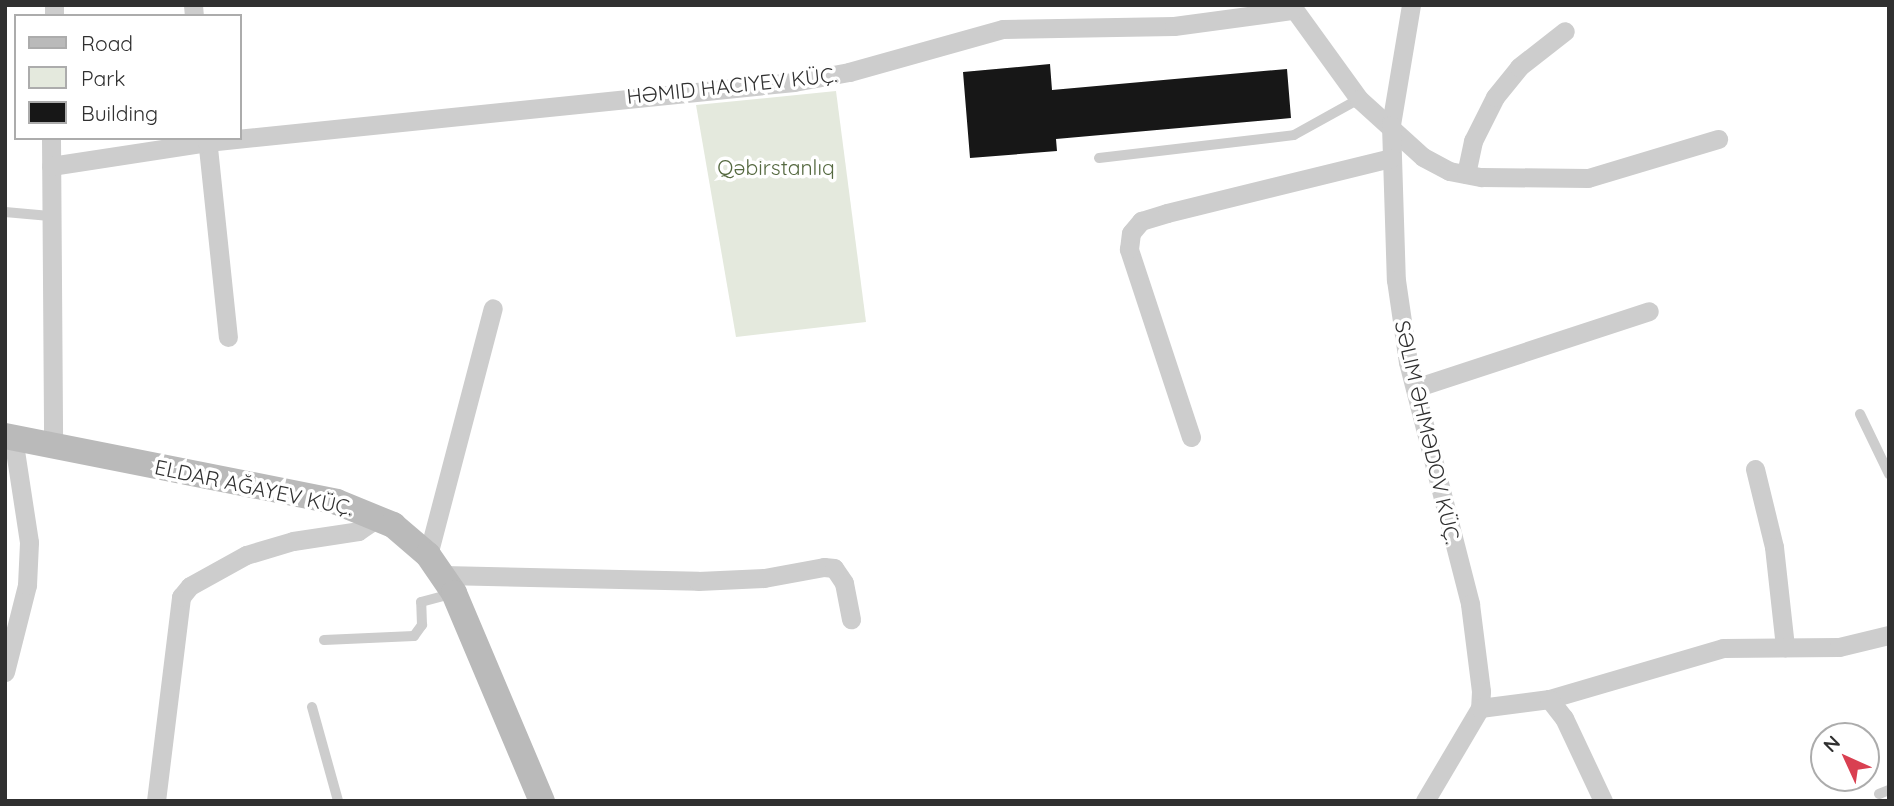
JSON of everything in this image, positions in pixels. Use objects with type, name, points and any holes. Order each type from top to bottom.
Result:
[{"type":"main road","name":"ELDAR AĞAYEV KÜÇ.","points":[[9,437],[337,502],[379,517],[442,575],[542,801]]},
{"type":"street","name":"SƏLIM ƏHMƏDOV KÜÇ.","points":[[1411,5],[1391,125],[1396,280],[1415,388],[1472,615],[1480,708]]},
{"type":"street","points":[[242,137],[794,82],[849,72],[1003,29],[1174,26],[1292,8],[1359,99],[1391,125],[1423,157],[1466,174],[1588,178],[1718,138]]},
{"type":"street","points":[[1466,174],[1473,141],[1495,97],[1519,66],[1565,31]]},
{"type":"street","points":[[51,140],[53,446]]},
{"type":"street","points":[[51,166],[207,140],[228,337]]},
{"type":"street","points":[[1191,437],[1129,249],[1131,233],[1142,221],[1167,213],[1391,158]]},
{"type":"street","points":[[494,307],[442,575],[698,581],[764,578],[824,567],[834,568],[844,583],[851,619]]},
{"type":"street","points":[[1415,388],[1649,311]]},
{"type":"street","points":[[5,672],[11,631],[27,585],[29,542],[9,437]]},
{"type":"street","points":[[1755,469],[1774,547],[1785,647]]},
{"type":"street","points":[[156,801],[181,597],[190,586],[246,555],[293,541],[358,531],[379,517]]},
{"type":"street","points":[[1425,801],[1480,708],[1549,699],[1723,648],[1839,647],[1889,635]]},
{"type":"street","points":[[1549,699],[1564,718],[1603,801]]},
{"type":"lane","points":[[1099,158],[1294,135],[1359,99]]},
{"type":"lane","points":[[5,212],[50,216]]},
{"type":"lane","points":[[1860,414],[1889,474]]},
{"type":"lane","points":[[324,640],[414,636],[422,625],[421,602],[442,575]]},
{"type":"lane","points":[[312,707],[338,801]]},
{"type":"green space","name":"Qəbirstanlıq","points":[[836,91],[866,322],[736,337],[696,105]]},
{"type":"building","points":[[1050,64],[1052,90],[1287,69],[1291,118],[1056,139],[1057,151],[970,158],[963,72]]}]
